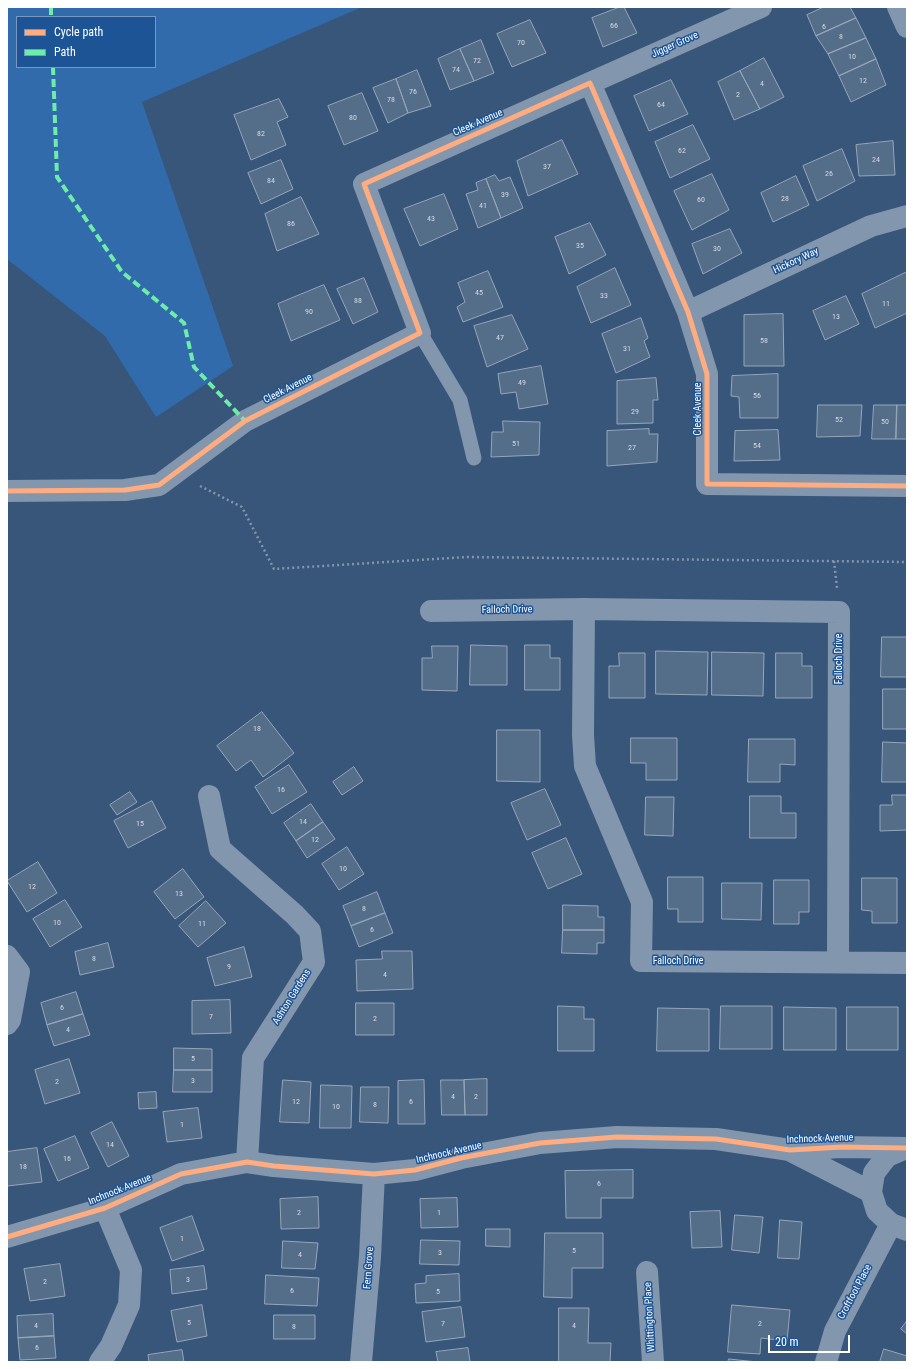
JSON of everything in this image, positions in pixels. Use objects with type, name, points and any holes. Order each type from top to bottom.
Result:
[{"type":"street","name":"Jigger Grove","points":[[590,82],[761,7]]},
{"type":"street","points":[[898,7],[907,27]]},
{"type":"street","name":"Cleek Avenue","points":[[7,491],[125,490],[160,485],[245,421],[420,333],[364,184],[590,82],[688,312],[707,374],[706,484],[907,486]]},
{"type":"street","name":"Hickory Way","points":[[688,312],[871,226],[907,216]]},
{"type":"street","name":"Falloch Drive","points":[[431,611],[584,609],[839,612],[838,962]]},
{"type":"street","name":"Falloch Drive","points":[[584,609],[583,735],[585,766],[642,902],[641,961],[907,963]]},
{"type":"street","name":"Ashton Gardens","points":[[209,796],[220,849],[295,915],[310,931],[314,962],[253,1058],[247,1162]]},
{"type":"street","points":[[7,956],[19,972],[10,1020],[7,1024]]},
{"type":"street","name":"Inchnock Avenue","points":[[7,1237],[105,1208],[181,1174],[247,1162],[274,1166],[374,1174],[415,1170],[461,1158],[540,1143],[617,1137],[716,1139],[790,1150],[842,1147],[907,1148]]},
{"type":"street","points":[[899,1227],[877,1211],[871,1192],[874,1173],[887,1156],[907,1148]]},
{"type":"street","name":"Inchnock Avenue","points":[[790,1150],[871,1192]]},
{"type":"street","name":"Fern Grove","points":[[361,1362],[370,1257],[374,1174]]},
{"type":"street","points":[[100,1362],[111,1346],[129,1305],[131,1270],[105,1208]]},
{"type":"street","name":"Croftfoot Place","points":[[826,1362],[835,1331],[899,1227]]},
{"type":"street","name":"Whittington Place","points":[[647,1272],[653,1362]]},
{"type":"lane","points":[[420,333],[460,400],[474,458]]},
{"type":"path","points":[[175,474],[242,507],[274,569],[467,557],[907,562]]},
{"type":"shaded area","points":[[7,7],[362,7],[142,102],[233,366],[156,417],[105,336],[7,259]]},
{"type":"building","points":[[620,7],[624,7],[637,33],[603,47],[592,18]]},
{"type":"building","points":[[824,7],[850,7],[856,18],[816,36],[807,15]]},
{"type":"building","points":[[856,18],[866,38],[828,54],[816,36]]},
{"type":"building","points":[[530,20],[546,53],[512,67],[497,34]]},
{"type":"building","points":[[866,38],[876,59],[839,76],[828,54]]},
{"type":"building","points":[[481,40],[494,73],[474,81],[460,49]]},
{"type":"building","points":[[460,49],[474,81],[450,90],[438,59]]},
{"type":"building","points":[[764,58],[784,97],[760,109],[740,71]]},
{"type":"building","points":[[876,59],[886,85],[851,102],[839,76]]},
{"type":"building","points":[[417,70],[431,106],[408,113],[396,79]]},
{"type":"building","points":[[740,71],[760,109],[734,120],[718,82]]},
{"type":"building","points":[[396,79],[408,113],[388,123],[373,88]]},
{"type":"building","points":[[671,80],[688,114],[649,131],[634,96]]},
{"type":"building","points":[[362,93],[378,131],[344,145],[328,106]]},
{"type":"building","points":[[279,99],[288,117],[277,122],[286,145],[251,160],[234,115]]},
{"type":"building","points":[[693,125],[710,159],[670,178],[655,142]]},
{"type":"building","points":[[562,140],[578,174],[528,196],[517,161]]},
{"type":"building","points":[[893,141],[895,175],[859,176],[856,145]]},
{"type":"building","points":[[842,149],[855,181],[817,201],[803,166]]},
{"type":"building","points":[[281,160],[293,189],[261,204],[248,173]]},
{"type":"building","points":[[712,174],[729,210],[692,230],[674,191]]},
{"type":"building","points":[[495,175],[499,181],[510,177],[523,208],[501,218],[486,179]]},
{"type":"building","points":[[796,176],[809,205],[773,222],[761,193]]},
{"type":"building","points":[[486,179],[501,218],[478,228],[466,194],[478,190],[476,183]]},
{"type":"building","points":[[444,194],[458,229],[420,246],[404,209]]},
{"type":"building","points":[[301,197],[319,234],[277,251],[265,214]]},
{"type":"building","points":[[590,223],[606,255],[569,274],[555,237]]},
{"type":"building","points":[[730,229],[742,253],[703,274],[692,244]]},
{"type":"building","points":[[615,268],[631,305],[591,323],[577,287]]},
{"type":"building","points":[[488,271],[503,307],[463,322],[457,307],[465,302],[458,283]]},
{"type":"building","points":[[907,272],[907,313],[875,328],[862,294]]},
{"type":"building","points":[[364,278],[378,312],[353,324],[337,289]]},
{"type":"building","points":[[324,285],[340,320],[291,341],[278,304]]},
{"type":"building","points":[[846,296],[859,324],[825,340],[813,311]]},
{"type":"building","points":[[783,314],[784,366],[744,366],[744,315]]},
{"type":"building","points":[[512,315],[528,349],[487,367],[474,326]]},
{"type":"building","points":[[641,318],[648,338],[644,341],[650,357],[616,373],[602,334]]},
{"type":"building","points":[[541,366],[548,404],[519,409],[516,392],[501,394],[498,374]]},
{"type":"building","points":[[778,374],[778,418],[740,418],[739,397],[731,396],[732,376]]},
{"type":"building","points":[[656,378],[658,400],[653,400],[653,423],[617,424],[617,381]]},
{"type":"building","points":[[818,405],[862,405],[860,436],[817,437]]},
{"type":"building","points":[[874,405],[897,405],[896,439],[872,439]]},
{"type":"building","points":[[897,405],[907,405],[907,439],[896,439]]},
{"type":"building","points":[[503,421],[540,422],[539,455],[491,457],[492,432],[503,432]]},
{"type":"building","points":[[649,429],[649,434],[658,434],[657,462],[607,466],[607,431]]},
{"type":"building","points":[[778,430],[780,460],[734,461],[735,431]]},
{"type":"building","points":[[882,637],[907,637],[907,677],[881,677]]},
{"type":"building","points":[[471,645],[507,646],[507,685],[470,685]]},
{"type":"building","points":[[525,645],[550,645],[550,658],[560,658],[560,690],[525,690]]},
{"type":"building","points":[[432,646],[458,646],[457,691],[422,690],[422,658],[432,658]]},
{"type":"building","points":[[656,651],[708,652],[707,695],[656,694]]},
{"type":"building","points":[[712,652],[764,653],[763,696],[712,695]]},
{"type":"building","points":[[619,653],[645,653],[645,698],[609,698],[609,666],[619,666]]},
{"type":"building","points":[[776,653],[802,653],[802,666],[812,666],[812,698],[776,698]]},
{"type":"building","points":[[883,689],[907,689],[907,729],[883,729]]},
{"type":"building","points":[[262,712],[294,753],[263,777],[251,760],[236,771],[217,746]]},
{"type":"building","points":[[497,730],[540,730],[540,782],[497,781]]},
{"type":"building","points":[[631,738],[677,738],[677,780],[646,780],[646,763],[631,763]]},
{"type":"building","points":[[749,739],[795,739],[795,765],[780,764],[780,782],[748,782]]},
{"type":"building","points":[[883,742],[907,743],[907,782],[882,782]]},
{"type":"building","points":[[289,765],[307,792],[272,814],[255,787]]},
{"type":"building","points":[[354,767],[363,781],[342,795],[333,782]]},
{"type":"building","points":[[545,789],[561,825],[527,840],[511,803]]},
{"type":"building","points":[[130,792],[137,802],[117,815],[110,805]]},
{"type":"building","points":[[892,795],[907,795],[907,830],[880,831],[880,805],[892,805]]},
{"type":"building","points":[[750,796],[781,796],[781,813],[796,813],[796,838],[750,838]]},
{"type":"building","points":[[646,797],[674,797],[673,836],[645,835]]},
{"type":"building","points":[[152,801],[166,828],[128,848],[114,821]]},
{"type":"building","points":[[311,804],[323,822],[296,841],[284,823]]},
{"type":"building","points":[[323,822],[335,839],[307,858],[296,841]]},
{"type":"building","points":[[566,838],[582,874],[548,889],[532,853]]},
{"type":"building","points":[[347,847],[364,874],[339,890],[322,864]]},
{"type":"building","points":[[38,862],[57,893],[27,912],[7,881]]},
{"type":"building","points":[[183,869],[204,897],[175,919],[154,892]]},
{"type":"building","points":[[668,877],[703,877],[703,922],[678,922],[678,909],[668,909]]},
{"type":"building","points":[[862,878],[897,878],[897,923],[872,923],[872,911],[862,910]]},
{"type":"building","points":[[774,880],[809,880],[809,912],[799,912],[799,924],[774,924]]},
{"type":"building","points":[[722,883],[762,883],[761,920],[722,919]]},
{"type":"building","points":[[377,892],[385,913],[351,926],[343,906]]},
{"type":"building","points":[[65,900],[82,927],[50,947],[33,919]]},
{"type":"building","points":[[206,901],[226,923],[198,947],[179,926]]},
{"type":"building","points":[[563,905],[598,906],[598,917],[604,917],[604,930],[563,930]]},
{"type":"building","points":[[385,913],[393,933],[359,947],[351,926]]},
{"type":"building","points":[[563,930],[604,930],[604,943],[597,943],[597,954],[562,953]]},
{"type":"building","points":[[108,943],[114,967],[80,975],[75,952]]},
{"type":"building","points":[[244,947],[252,977],[215,986],[207,958]]},
{"type":"building","points":[[382,951],[412,951],[413,989],[357,991],[356,960],[382,959]]},
{"type":"building","points":[[76,992],[83,1014],[47,1025],[41,1003]]},
{"type":"building","points":[[230,1000],[231,1033],[192,1034],[192,1001]]},
{"type":"building","points":[[356,1003],[394,1003],[394,1035],[356,1035]]},
{"type":"building","points":[[558,1006],[584,1007],[584,1019],[594,1019],[594,1051],[558,1051]]},
{"type":"building","points":[[721,1006],[772,1006],[772,1049],[720,1049]]},
{"type":"building","points":[[784,1007],[836,1008],[836,1050],[784,1050]]},
{"type":"building","points":[[847,1007],[898,1007],[898,1050],[847,1050]]},
{"type":"building","points":[[658,1008],[709,1009],[709,1051],[657,1051]]},
{"type":"building","points":[[83,1014],[90,1035],[54,1046],[47,1025]]},
{"type":"building","points":[[174,1048],[212,1049],[212,1070],[174,1070]]},
{"type":"building","points":[[69,1059],[80,1093],[45,1104],[35,1070]]},
{"type":"building","points":[[174,1070],[212,1070],[212,1092],[173,1092]]},
{"type":"building","points":[[487,1079],[487,1115],[465,1115],[464,1080]]},
{"type":"building","points":[[283,1080],[311,1082],[309,1123],[280,1122]]},
{"type":"building","points":[[424,1080],[425,1124],[398,1124],[398,1081]]},
{"type":"building","points":[[441,1080],[464,1080],[465,1115],[442,1115]]},
{"type":"building","points":[[321,1085],[352,1086],[351,1128],[320,1128]]},
{"type":"building","points":[[361,1087],[389,1087],[388,1123],[360,1122]]},
{"type":"building","points":[[156,1092],[157,1108],[139,1109],[138,1093]]},
{"type":"building","points":[[198,1108],[202,1138],[167,1142],[163,1112]]},
{"type":"building","points":[[112,1122],[129,1156],[108,1167],[91,1133]]},
{"type":"building","points":[[75,1136],[89,1168],[58,1181],[44,1149]]},
{"type":"building","points":[[37,1148],[42,1182],[7,1186],[7,1152]]},
{"type":"building","points":[[633,1170],[633,1198],[601,1198],[601,1218],[566,1218],[565,1171]]},
{"type":"building","points":[[318,1197],[319,1228],[281,1229],[280,1199]]},
{"type":"building","points":[[457,1198],[458,1227],[421,1228],[420,1199]]},
{"type":"building","points":[[720,1211],[722,1247],[692,1248],[690,1212]]},
{"type":"building","points":[[735,1215],[763,1217],[759,1253],[732,1250]]},
{"type":"building","points":[[192,1216],[204,1250],[172,1261],[160,1228]]},
{"type":"building","points":[[780,1220],[802,1222],[799,1259],[778,1258]]},
{"type":"building","points":[[486,1229],[510,1229],[510,1247],[486,1246]]},
{"type":"building","points":[[545,1233],[603,1233],[603,1268],[572,1268],[572,1298],[544,1297]]},
{"type":"building","points":[[421,1240],[460,1241],[459,1265],[420,1264]]},
{"type":"building","points":[[283,1241],[318,1243],[315,1269],[282,1268]]},
{"type":"building","points":[[60,1264],[65,1296],[30,1301],[24,1269]]},
{"type":"building","points":[[204,1266],[207,1289],[172,1294],[170,1270]]},
{"type":"building","points":[[459,1274],[460,1301],[416,1303],[415,1284],[426,1283],[426,1276]]},
{"type":"building","points":[[266,1275],[319,1278],[317,1306],[265,1304]]},
{"type":"building","points":[[202,1305],[207,1336],[177,1342],[171,1311]]},
{"type":"building","points":[[732,1305],[790,1310],[787,1341],[761,1338],[760,1354],[728,1352]]},
{"type":"building","points":[[461,1307],[465,1337],[426,1342],[422,1312]]},
{"type":"building","points":[[559,1308],[589,1308],[588,1343],[611,1343],[610,1362],[559,1362]]},
{"type":"building","points":[[53,1314],[54,1336],[18,1338],[17,1316]]},
{"type":"building","points":[[274,1315],[315,1315],[315,1339],[274,1339]]},
{"type":"building","points":[[907,1321],[907,1334],[901,1329]]},
{"type":"building","points":[[54,1336],[56,1358],[20,1360],[18,1338]]},
{"type":"building","points":[[468,1348],[470,1362],[438,1362],[436,1352]]},
{"type":"building","points":[[884,1349],[907,1356],[907,1362],[880,1362]]},
{"type":"building","points":[[182,1350],[184,1362],[149,1362],[148,1355]]},
{"type":"building","points":[[729,1359],[757,1362],[728,1362]]},
{"type":"marked path","points":[[51,7],[51,16]]},
{"type":"marked path","points":[[53,68],[57,177],[122,272],[184,323],[194,367],[245,421]]},
{"type":"cycle path","points":[[7,491],[125,490],[159,485],[245,421],[420,333],[364,184],[590,83],[688,312],[707,374],[707,484],[907,486]]},
{"type":"cycle path","points":[[7,1237],[105,1208],[181,1174],[247,1162],[274,1166],[374,1174],[415,1170],[461,1158],[540,1143],[617,1137],[716,1139],[790,1150],[842,1147],[907,1148]]}]
